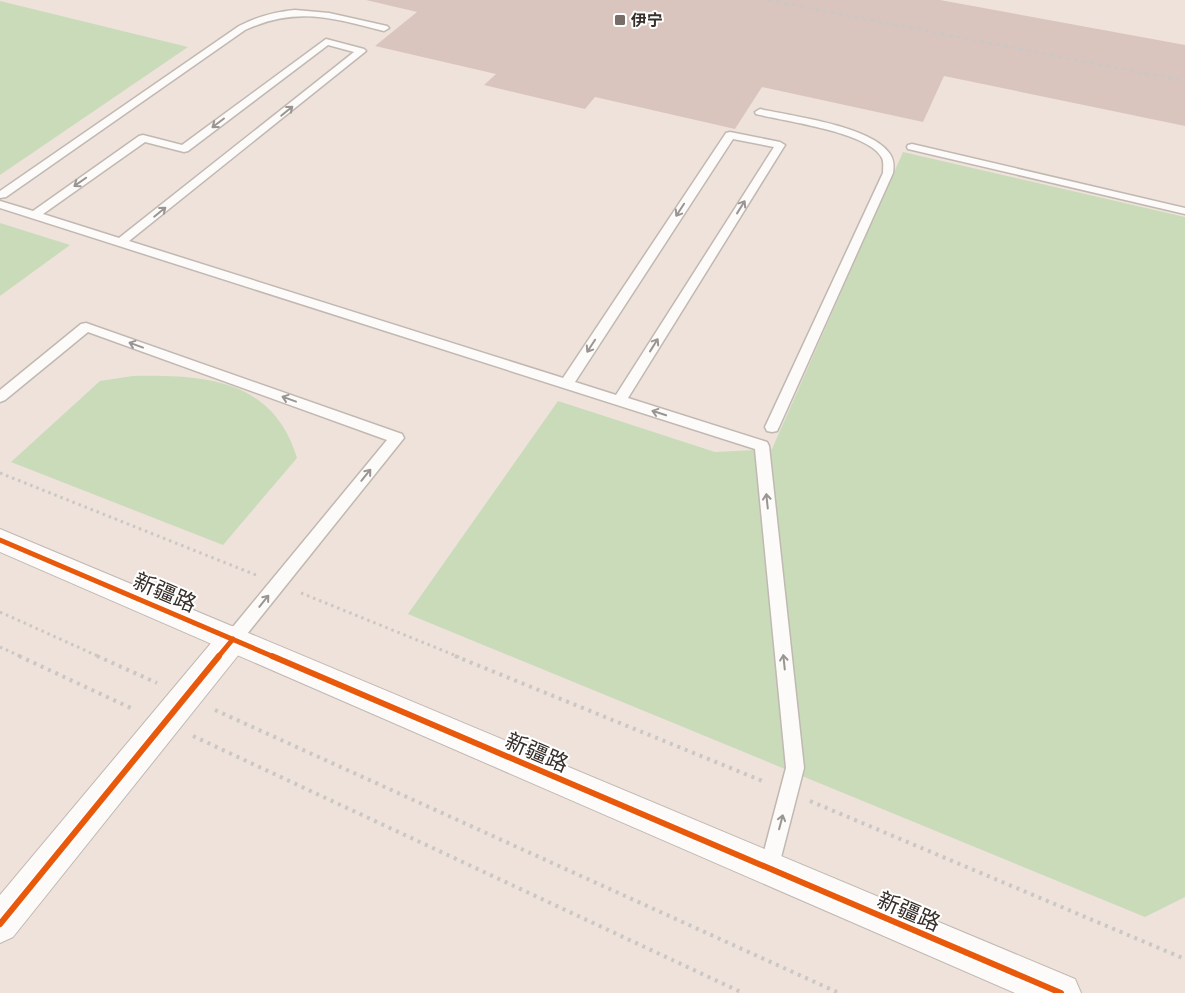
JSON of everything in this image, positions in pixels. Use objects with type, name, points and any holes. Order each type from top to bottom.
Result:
[{"type":"street","name":"新疆路","points":[[0,540],[769,870],[1061,993]]},
{"type":"street","points":[[0,924],[233,639]]},
{"type":"lane","points":[[384,28],[297,10],[262,16],[242,28],[1,199],[34,215],[762,446],[795,768],[769,870]]},
{"type":"lane","points":[[34,215],[143,138],[184,149],[326,42],[362,51],[122,242]]},
{"type":"lane","points":[[760,112],[858,136],[878,147],[885,154],[889,163],[888,173],[772,426]]},
{"type":"lane","points":[[566,384],[730,134],[780,146],[619,401]]},
{"type":"lane","points":[[912,147],[1185,212]]},
{"type":"lane","points":[[0,397],[86,327],[397,438],[233,639]]},
{"type":"path","points":[[0,473],[789,792],[1185,959]]},
{"type":"path","points":[[0,612],[839,993]]},
{"type":"path","points":[[0,647],[743,993]]},
{"type":"green space","points":[[0,1],[188,47],[0,175]]},
{"type":"green space","points":[[903,152],[1185,217],[1185,897],[1145,917],[408,614],[558,401],[715,452],[772,449]]},
{"type":"green space","points":[[0,223],[70,245],[0,296]]},
{"type":"green space","points":[[133,376],[185,377],[209,380],[232,387],[253,397],[271,411],[286,431],[297,458],[223,545],[11,462],[100,381]]},
{"type":"building","points":[[366,0],[940,0],[1185,45],[1185,126],[944,76],[923,122],[762,87],[735,129],[595,97],[585,109],[484,85],[496,74],[375,46],[417,12]]},
{"type":"railway","points":[[768,0],[1185,81]]},
{"type":"cycle path","points":[[0,540],[1061,993]]},
{"type":"cycle path","points":[[0,924],[233,639]]},
{"type":"place","name":"伊宁","points":[[620,20]]}]
